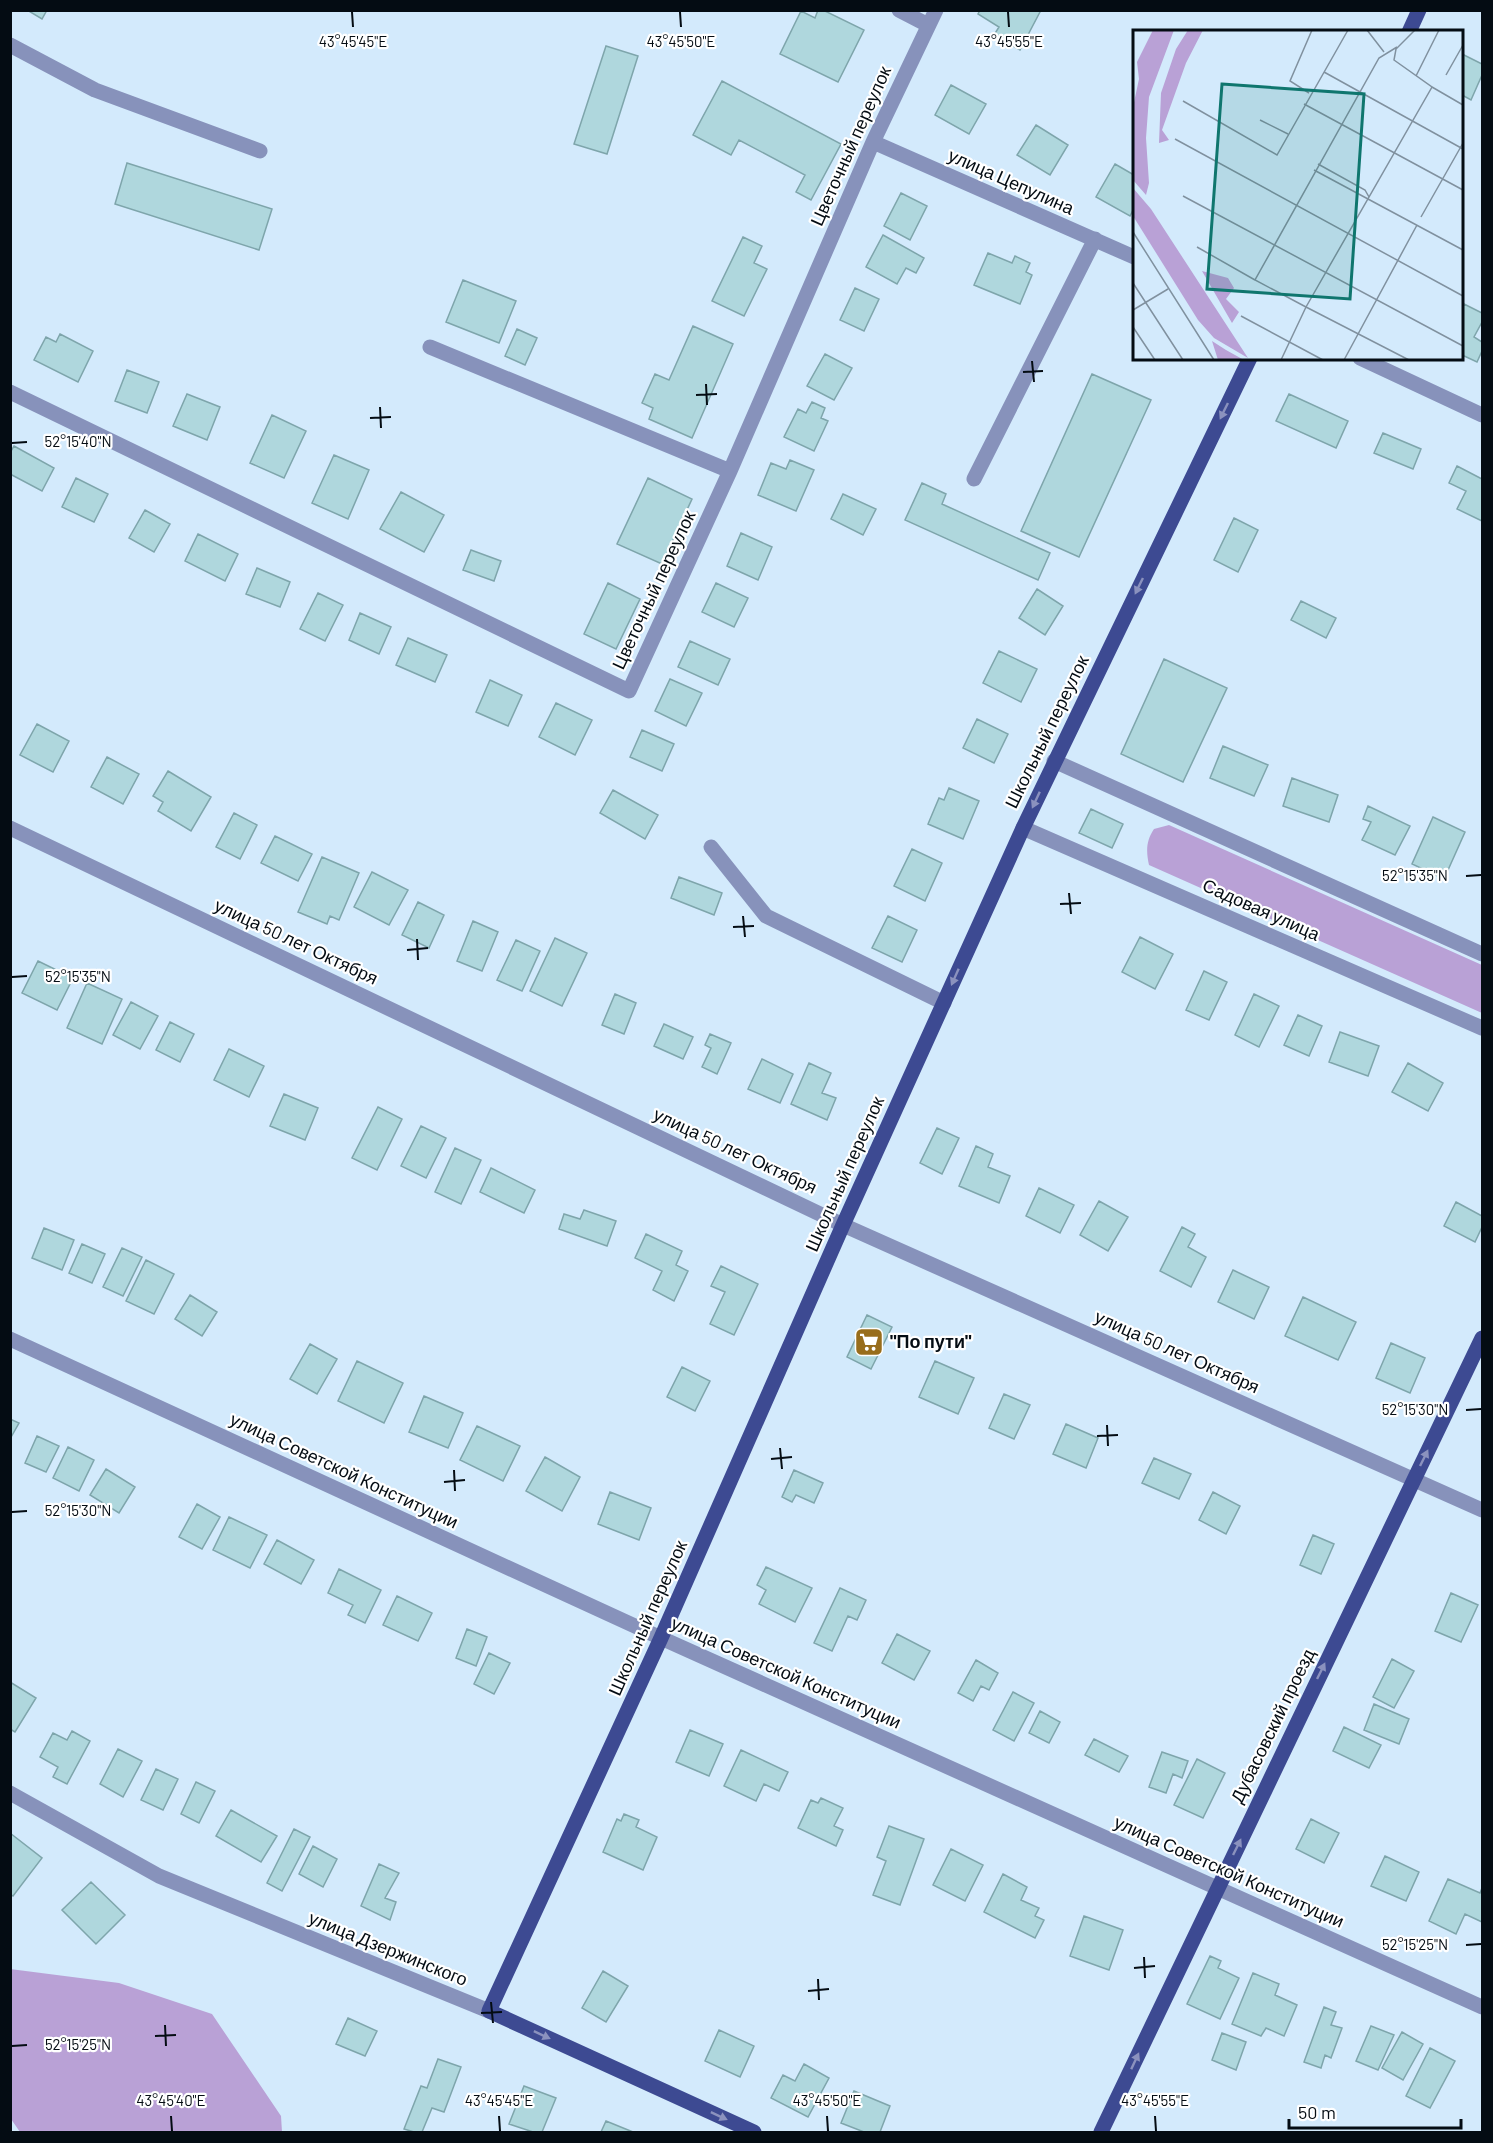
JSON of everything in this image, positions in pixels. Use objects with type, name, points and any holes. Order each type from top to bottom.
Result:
[{"type":"main road","points":[[1410,30],[1419,10]]},
{"type":"main road","name":"Школьный переулок","points":[[489,2011],[662,1638],[843,1225],[1023,828],[1249,360]]},
{"type":"main road","name":"Дубасовский проезд","points":[[1101,2133],[1482,1338]]},
{"type":"main road","name":"улица Дзержинского","points":[[489,2011],[754,2133]]},
{"type":"street","points":[[899,10],[928,25]]},
{"type":"street","name":"Цветочный переулок","points":[[10,392],[629,691],[730,471],[873,142],[936,10]]},
{"type":"street","points":[[10,45],[95,90],[260,152]]},
{"type":"street","name":"улица Цепулина","points":[[873,142],[1133,257]]},
{"type":"street","points":[[974,479],[1095,239]]},
{"type":"street","points":[[430,347],[730,471]]},
{"type":"street","points":[[1364,360],[1482,415]]},
{"type":"street","points":[[1054,761],[1482,954]]},
{"type":"street","name":"улица 50 лет Октября","points":[[10,828],[843,1225],[1482,1510]]},
{"type":"street","name":"Садовая улица","points":[[1023,828],[1482,1028]]},
{"type":"street","points":[[711,848],[766,916],[944,1003]]},
{"type":"street","name":"улица Советской Конституции","points":[[10,1339],[662,1638],[1482,2007]]},
{"type":"street","name":"улица Дзержинского","points":[[10,1793],[159,1876],[489,2011]]},
{"type":"shaded area","points":[[1169,825],[1482,965],[1482,1013],[1149,865],[1147,846],[1151,833],[1154,829]]},
{"type":"shaded area","points":[[10,1969],[119,1983],[212,2014],[281,2116],[282,2132],[20,2132],[11,2119]]},
{"type":"building","points":[[27,10],[47,10],[42,19]]},
{"type":"building","points":[[818,10],[823,10],[864,30],[838,82],[780,54],[801,11],[815,18]]},
{"type":"building","points":[[980,10],[1041,10],[1020,50],[994,35],[999,27],[978,14]]},
{"type":"building","points":[[606,46],[638,56],[607,154],[574,144]]},
{"type":"building","points":[[1463,54],[1482,64],[1482,75],[1471,100],[1463,96]]},
{"type":"building","points":[[722,81],[841,144],[811,200],[796,192],[805,175],[739,140],[731,155],[693,135]]},
{"type":"building","points":[[951,85],[986,104],[969,134],[935,115]]},
{"type":"building","points":[[1036,125],[1068,145],[1050,175],[1017,155]]},
{"type":"building","points":[[127,163],[272,209],[259,250],[115,204]]},
{"type":"building","points":[[1115,164],[1133,174],[1133,210],[1130,216],[1096,197]]},
{"type":"building","points":[[901,193],[927,206],[910,240],[884,226]]},
{"type":"building","points":[[883,235],[924,258],[916,273],[906,268],[897,284],[866,267]]},
{"type":"building","points":[[743,237],[762,246],[754,263],[767,269],[744,316],[712,301]]},
{"type":"building","points":[[988,253],[1012,263],[1015,256],[1030,263],[1026,272],[1032,275],[1020,304],[974,285]]},
{"type":"building","points":[[463,280],[516,301],[499,343],[446,322]]},
{"type":"building","points":[[855,288],[879,299],[864,331],[840,320]]},
{"type":"building","points":[[1464,304],[1482,313],[1482,322],[1474,337],[1482,342],[1482,351],[1477,362],[1463,355]]},
{"type":"building","points":[[693,326],[733,344],[692,438],[649,419],[653,408],[642,403],[655,374],[669,380]]},
{"type":"building","points":[[517,329],[537,338],[525,365],[505,356]]},
{"type":"building","points":[[60,334],[93,351],[78,382],[34,360],[46,337],[56,342]]},
{"type":"building","points":[[825,354],[852,368],[834,400],[807,386]]},
{"type":"building","points":[[127,370],[159,382],[147,413],[115,401]]},
{"type":"building","points":[[1092,374],[1151,400],[1079,557],[1021,531]]},
{"type":"building","points":[[187,394],[220,407],[207,440],[173,426]]},
{"type":"building","points":[[1289,394],[1348,421],[1336,448],[1276,421]]},
{"type":"building","points":[[812,402],[825,408],[821,418],[828,421],[814,451],[784,437],[798,409],[806,413]]},
{"type":"building","points":[[272,415],[306,431],[284,478],[250,463]]},
{"type":"building","points":[[1383,433],[1421,449],[1413,469],[1374,453]]},
{"type":"building","points":[[14,446],[54,468],[42,491],[10,474],[10,453]]},
{"type":"building","points":[[334,455],[369,470],[348,519],[312,503]]},
{"type":"building","points":[[790,460],[814,470],[796,511],[758,495],[771,463],[786,469]]},
{"type":"building","points":[[1457,466],[1482,479],[1482,521],[1457,509],[1466,491],[1449,483]]},
{"type":"building","points":[[76,478],[108,494],[94,522],[62,507]]},
{"type":"building","points":[[648,478],[692,499],[662,564],[617,544]]},
{"type":"building","points":[[922,483],[946,494],[942,504],[1050,553],[1038,580],[905,520]]},
{"type":"building","points":[[401,492],[444,515],[424,552],[380,529]]},
{"type":"building","points":[[843,494],[876,509],[863,535],[831,519]]},
{"type":"building","points":[[145,510],[170,524],[154,552],[129,538]]},
{"type":"building","points":[[1234,518],[1258,530],[1238,572],[1214,560]]},
{"type":"building","points":[[741,533],[772,547],[758,580],[727,566]]},
{"type":"building","points":[[198,534],[238,554],[225,581],[185,561]]},
{"type":"building","points":[[471,550],[501,561],[494,581],[463,570]]},
{"type":"building","points":[[257,568],[290,582],[280,607],[246,594]]},
{"type":"building","points":[[608,583],[640,599],[616,649],[584,634]]},
{"type":"building","points":[[716,583],[748,598],[734,627],[702,612]]},
{"type":"building","points":[[1037,589],[1063,606],[1045,635],[1019,618]]},
{"type":"building","points":[[318,593],[343,605],[325,641],[300,629]]},
{"type":"building","points":[[1301,601],[1336,618],[1326,638],[1291,620]]},
{"type":"building","points":[[360,613],[391,627],[379,654],[349,640]]},
{"type":"building","points":[[408,638],[447,655],[435,682],[396,665]]},
{"type":"building","points":[[690,641],[730,659],[718,685],[678,667]]},
{"type":"building","points":[[999,651],[1037,669],[1021,702],[983,683]]},
{"type":"building","points":[[1164,659],[1227,688],[1183,782],[1121,754]]},
{"type":"building","points":[[670,679],[702,693],[686,726],[655,711]]},
{"type":"building","points":[[490,680],[522,695],[508,726],[476,712]]},
{"type":"building","points":[[556,703],[592,720],[575,755],[539,737]]},
{"type":"building","points":[[977,719],[1008,734],[994,763],[963,748]]},
{"type":"building","points":[[37,724],[69,741],[53,772],[20,755]]},
{"type":"building","points":[[642,730],[674,744],[662,771],[630,757]]},
{"type":"building","points":[[1223,746],[1268,765],[1254,796],[1210,778]]},
{"type":"building","points":[[107,757],[139,774],[123,804],[91,787]]},
{"type":"building","points":[[168,771],[211,797],[191,831],[158,811],[163,802],[153,796]]},
{"type":"building","points":[[1292,778],[1338,795],[1329,822],[1283,806]]},
{"type":"building","points":[[949,788],[979,801],[963,839],[928,824],[939,798],[944,800]]},
{"type":"building","points":[[613,790],[658,815],[645,839],[600,813]]},
{"type":"building","points":[[1368,806],[1410,826],[1395,855],[1362,840],[1371,822],[1363,819]]},
{"type":"building","points":[[1091,809],[1123,824],[1112,848],[1079,833]]},
{"type":"building","points":[[234,813],[257,825],[240,859],[216,847]]},
{"type":"building","points":[[1433,817],[1465,832],[1444,879],[1412,864]]},
{"type":"building","points":[[275,836],[312,854],[298,881],[261,863]]},
{"type":"building","points":[[912,849],[942,863],[925,901],[894,886]]},
{"type":"building","points":[[322,857],[359,873],[339,920],[330,916],[327,924],[298,912]]},
{"type":"building","points":[[372,872],[408,890],[389,925],[354,907]]},
{"type":"building","points":[[679,877],[722,893],[714,915],[671,898]]},
{"type":"building","points":[[418,902],[444,915],[429,948],[402,935]]},
{"type":"building","points":[[888,916],[917,930],[902,962],[872,948]]},
{"type":"building","points":[[473,921],[498,932],[482,971],[457,961]]},
{"type":"building","points":[[1140,937],[1173,954],[1155,989],[1122,972]]},
{"type":"building","points":[[555,938],[587,953],[562,1006],[530,991]]},
{"type":"building","points":[[516,940],[540,951],[522,991],[497,980]]},
{"type":"building","points":[[38,961],[73,978],[57,1010],[22,993]]},
{"type":"building","points":[[1204,971],[1227,982],[1209,1020],[1186,1010]]},
{"type":"building","points":[[87,983],[122,999],[102,1044],[67,1028]]},
{"type":"building","points":[[615,994],[636,1003],[624,1034],[602,1025]]},
{"type":"building","points":[[1254,994],[1279,1006],[1259,1047],[1235,1035]]},
{"type":"building","points":[[131,1002],[158,1016],[140,1049],[113,1035]]},
{"type":"building","points":[[1298,1015],[1322,1026],[1309,1056],[1284,1045]]},
{"type":"building","points":[[170,1022],[194,1034],[180,1062],[156,1050]]},
{"type":"building","points":[[664,1024],[693,1037],[683,1059],[654,1046]]},
{"type":"building","points":[[1340,1032],[1379,1046],[1368,1076],[1329,1062]]},
{"type":"building","points":[[710,1034],[731,1043],[717,1074],[702,1067],[711,1048],[705,1045]]},
{"type":"building","points":[[229,1049],[264,1066],[249,1097],[214,1080]]},
{"type":"building","points":[[762,1059],[793,1074],[780,1103],[748,1089]]},
{"type":"building","points":[[809,1063],[831,1073],[822,1093],[836,1098],[827,1120],[791,1104]]},
{"type":"building","points":[[1408,1063],[1443,1083],[1428,1111],[1392,1092]]},
{"type":"building","points":[[284,1094],[318,1108],[305,1140],[270,1126]]},
{"type":"building","points":[[378,1107],[402,1119],[377,1170],[352,1158]]},
{"type":"building","points":[[421,1126],[446,1138],[426,1178],[401,1166]]},
{"type":"building","points":[[937,1128],[959,1138],[942,1174],[920,1163]]},
{"type":"building","points":[[976,1146],[993,1154],[988,1167],[1010,1176],[999,1203],[959,1186]]},
{"type":"building","points":[[455,1148],[481,1160],[461,1204],[435,1192]]},
{"type":"building","points":[[491,1168],[535,1190],[524,1213],[480,1192]]},
{"type":"building","points":[[1039,1188],[1074,1205],[1060,1233],[1026,1216]]},
{"type":"building","points":[[1099,1201],[1128,1217],[1108,1251],[1080,1235]]},
{"type":"building","points":[[1456,1202],[1482,1216],[1482,1227],[1475,1242],[1444,1226]]},
{"type":"building","points":[[584,1210],[616,1221],[607,1246],[559,1229],[564,1214],[580,1219]]},
{"type":"building","points":[[1182,1227],[1195,1234],[1188,1247],[1206,1257],[1191,1287],[1160,1271]]},
{"type":"building","points":[[44,1228],[74,1240],[62,1270],[32,1258]]},
{"type":"building","points":[[646,1234],[682,1251],[676,1265],[688,1271],[674,1301],[653,1290],[662,1271],[635,1258]]},
{"type":"building","points":[[82,1244],[105,1254],[92,1283],[69,1273]]},
{"type":"building","points":[[122,1248],[142,1257],[123,1296],[103,1287]]},
{"type":"building","points":[[146,1260],[174,1274],[154,1314],[126,1301]]},
{"type":"building","points":[[721,1266],[758,1284],[734,1335],[710,1324],[725,1292],[711,1286]]},
{"type":"building","points":[[1233,1270],[1269,1287],[1254,1319],[1218,1302]]},
{"type":"building","points":[[190,1295],[217,1312],[202,1336],[175,1319]]},
{"type":"building","points":[[1303,1297],[1356,1322],[1338,1360],[1285,1336]]},
{"type":"building","name":"\"По пути\"","points":[[867,1315],[892,1327],[871,1369],[847,1357]]},
{"type":"building","points":[[1391,1343],[1425,1358],[1410,1393],[1376,1378]]},
{"type":"building","points":[[310,1344],[337,1359],[317,1394],[290,1379]]},
{"type":"building","points":[[357,1361],[403,1383],[384,1423],[338,1401]]},
{"type":"building","points":[[935,1361],[974,1378],[958,1414],[919,1397]]},
{"type":"building","points":[[682,1367],[710,1381],[695,1411],[667,1397]]},
{"type":"building","points":[[1004,1394],[1030,1405],[1014,1439],[989,1428]]},
{"type":"building","points":[[424,1396],[463,1413],[448,1448],[409,1432]]},
{"type":"building","points":[[10,1419],[19,1423],[10,1439]]},
{"type":"building","points":[[1066,1424],[1098,1438],[1086,1468],[1053,1454]]},
{"type":"building","points":[[477,1426],[520,1446],[503,1481],[460,1460]]},
{"type":"building","points":[[37,1436],[59,1446],[46,1472],[25,1463]]},
{"type":"building","points":[[68,1447],[94,1460],[79,1491],[53,1478]]},
{"type":"building","points":[[545,1457],[580,1477],[562,1511],[526,1491]]},
{"type":"building","points":[[1154,1458],[1191,1474],[1179,1499],[1142,1483]]},
{"type":"building","points":[[106,1469],[135,1487],[119,1513],[90,1495]]},
{"type":"building","points":[[794,1470],[823,1483],[814,1503],[796,1495],[792,1502],[782,1497]]},
{"type":"building","points":[[610,1492],[651,1508],[639,1540],[598,1524]]},
{"type":"building","points":[[1213,1492],[1240,1506],[1226,1534],[1199,1520]]},
{"type":"building","points":[[197,1504],[220,1517],[202,1549],[179,1537]]},
{"type":"building","points":[[229,1517],[267,1535],[250,1568],[213,1550]]},
{"type":"building","points":[[1313,1535],[1334,1544],[1321,1574],[1300,1565]]},
{"type":"building","points":[[277,1540],[314,1560],[301,1584],[264,1564]]},
{"type":"building","points":[[766,1567],[812,1588],[795,1622],[759,1604],[766,1590],[757,1585]]},
{"type":"building","points":[[339,1569],[381,1590],[365,1623],[348,1615],[353,1605],[328,1593]]},
{"type":"building","points":[[840,1588],[866,1600],[857,1620],[848,1616],[832,1651],[814,1643]]},
{"type":"building","points":[[1451,1593],[1478,1605],[1461,1642],[1435,1631]]},
{"type":"building","points":[[397,1596],[432,1613],[418,1641],[383,1625]]},
{"type":"building","points":[[467,1629],[487,1637],[476,1666],[456,1658]]},
{"type":"building","points":[[897,1634],[930,1651],[914,1680],[882,1663]]},
{"type":"building","points":[[489,1653],[510,1663],[494,1694],[474,1684]]},
{"type":"building","points":[[1392,1659],[1414,1671],[1394,1708],[1373,1697]]},
{"type":"building","points":[[976,1660],[998,1673],[989,1690],[981,1686],[973,1701],[958,1693]]},
{"type":"building","points":[[10,1682],[36,1698],[15,1732],[10,1729]]},
{"type":"building","points":[[1013,1692],[1034,1703],[1014,1741],[993,1730]]},
{"type":"building","points":[[1374,1704],[1409,1719],[1399,1744],[1364,1730]]},
{"type":"building","points":[[1040,1711],[1060,1722],[1049,1743],[1029,1733]]},
{"type":"building","points":[[1344,1727],[1381,1745],[1369,1768],[1333,1751]]},
{"type":"building","points":[[690,1730],[723,1744],[709,1776],[676,1762]]},
{"type":"building","points":[[72,1731],[90,1741],[67,1784],[53,1777],[58,1767],[40,1757],[53,1733],[67,1740]]},
{"type":"building","points":[[1094,1739],[1128,1756],[1119,1772],[1085,1755]]},
{"type":"building","points":[[118,1749],[142,1761],[123,1797],[100,1784]]},
{"type":"building","points":[[741,1750],[788,1772],[779,1791],[764,1784],[756,1801],[724,1786]]},
{"type":"building","points":[[1162,1752],[1188,1761],[1182,1778],[1173,1774],[1166,1793],[1149,1787]]},
{"type":"building","points":[[1197,1759],[1225,1773],[1203,1818],[1174,1805]]},
{"type":"building","points":[[156,1769],[178,1779],[163,1810],[141,1800]]},
{"type":"building","points":[[196,1782],[215,1791],[199,1823],[181,1814]]},
{"type":"building","points":[[821,1798],[843,1808],[834,1826],[843,1830],[836,1846],[798,1828],[811,1800],[818,1803]]},
{"type":"building","points":[[231,1810],[277,1836],[261,1862],[216,1836]]},
{"type":"building","points":[[624,1814],[639,1820],[636,1827],[657,1837],[643,1870],[603,1852],[617,1819],[621,1821]]},
{"type":"building","points":[[1311,1819],[1339,1833],[1324,1863],[1296,1849]]},
{"type":"building","points":[[889,1826],[924,1839],[900,1905],[873,1895],[886,1861],[877,1857]]},
{"type":"building","points":[[294,1829],[310,1837],[282,1891],[267,1883]]},
{"type":"building","points":[[10,1833],[42,1858],[13,1896],[10,1894]]},
{"type":"building","points":[[313,1846],[337,1859],[323,1887],[299,1874]]},
{"type":"building","points":[[951,1849],[983,1865],[965,1901],[933,1885]]},
{"type":"building","points":[[1385,1856],[1419,1872],[1406,1901],[1371,1886]]},
{"type":"building","points":[[379,1864],[399,1873],[385,1898],[396,1902],[390,1920],[361,1906]]},
{"type":"building","points":[[1003,1874],[1027,1887],[1021,1900],[1039,1908],[1035,1916],[1044,1920],[1035,1938],[984,1912]]},
{"type":"building","points":[[1448,1879],[1480,1893],[1482,1888],[1482,1922],[1465,1914],[1456,1934],[1429,1921]]},
{"type":"building","points":[[91,1882],[125,1915],[96,1944],[62,1910]]},
{"type":"building","points":[[1084,1916],[1123,1930],[1109,1970],[1070,1956]]},
{"type":"building","points":[[1210,1956],[1221,1961],[1218,1968],[1239,1978],[1220,2019],[1187,2004]]},
{"type":"building","points":[[603,1971],[628,1986],[606,2022],[582,2008]]},
{"type":"building","points":[[1253,1973],[1279,1984],[1275,1995],[1297,2005],[1284,2036],[1266,2028],[1261,2036],[1232,2024]]},
{"type":"building","points":[[1324,2007],[1336,2012],[1331,2025],[1342,2028],[1331,2058],[1325,2055],[1321,2068],[1304,2062]]},
{"type":"building","points":[[348,2018],[377,2031],[365,2056],[336,2044]]},
{"type":"building","points":[[1371,2026],[1394,2035],[1378,2070],[1356,2061]]},
{"type":"building","points":[[719,2030],[754,2046],[740,2077],[705,2061]]},
{"type":"building","points":[[1402,2032],[1423,2044],[1403,2080],[1382,2068]]},
{"type":"building","points":[[1222,2033],[1246,2042],[1236,2070],[1212,2060]]},
{"type":"building","points":[[1430,2048],[1455,2061],[1430,2108],[1406,2096]]},
{"type":"building","points":[[438,2059],[461,2067],[444,2112],[432,2108],[422,2132],[404,2129],[421,2086],[427,2088]]},
{"type":"building","points":[[804,2064],[829,2078],[808,2117],[771,2098],[783,2075],[795,2081]]},
{"type":"building","points":[[524,2086],[556,2098],[542,2132],[533,2132],[509,2124]]},
{"type":"building","points":[[854,2091],[890,2106],[880,2132],[864,2132],[841,2123]]},
{"type":"building","points":[[606,2121],[633,2132],[601,2132]]},
{"type":"place","name":"\"По пути\"","points":[[869,1342]]}]
